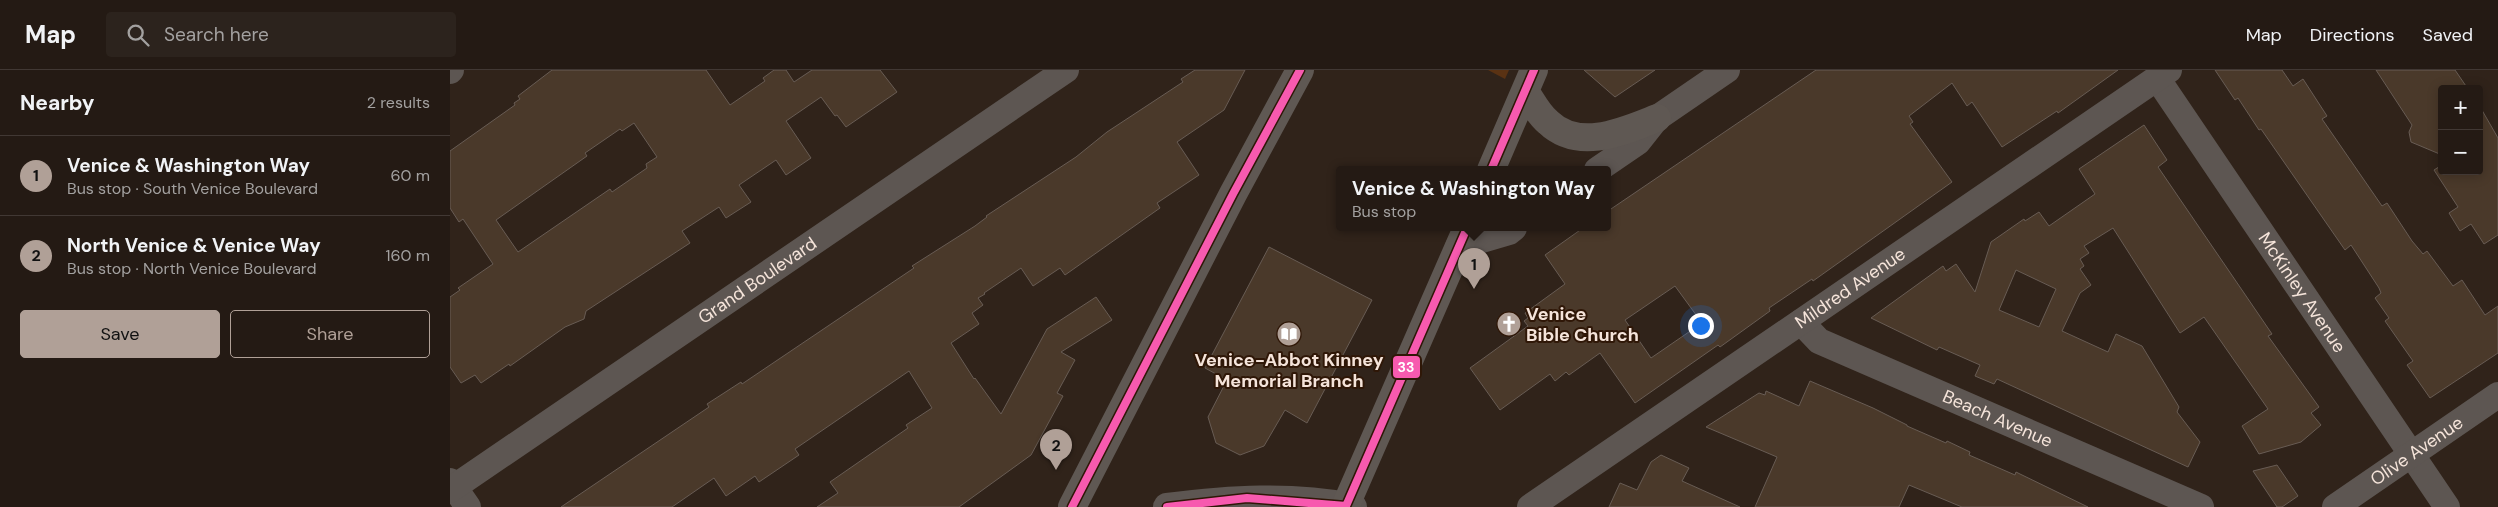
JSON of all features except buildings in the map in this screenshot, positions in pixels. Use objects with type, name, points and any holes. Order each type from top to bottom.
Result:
[{"type":"main road","points":[[1072,507],[1228,203],[1300,70]]},
{"type":"main road","points":[[1529,80],[1548,123],[1562,131],[1587,138],[1619,133],[1658,118]]},
{"type":"main road","points":[[1493,166],[1529,80]]},
{"type":"main road","points":[[1348,507],[1462,238]]},
{"type":"street","name":"Grand Boulevard","points":[[455,491],[1066,70]]},
{"type":"street","points":[[1603,166],[1638,142],[1658,118],[1727,70]]},
{"type":"street","name":"Mildred Avenue","points":[[1530,507],[2163,74]]},
{"type":"street","name":"McKinley Avenue","points":[[2163,74],[2411,455],[2447,507]]},
{"type":"street","points":[[1462,238],[1510,231]]},
{"type":"street","name":"Beach Avenue","points":[[1801,322],[1819,341],[2201,507]]},
{"type":"street","name":"Olive Avenue","points":[[2335,507],[2498,395]]},
{"type":"street","points":[[1167,507],[1247,498],[1348,507]]},
{"type":"shaded area","points":[[1488,70],[1509,70],[1505,79]]},
{"type":"transit line","name":"33","points":[[1072,507],[1233,194],[1300,70]]},
{"type":"transit line","name":"33","points":[[1493,166],[1534,70]]},
{"type":"transit line","name":"33","points":[[1346,506],[1466,231]]},
{"type":"transit line","name":"33","points":[[1167,507],[1247,498],[1346,506]]},
{"type":"place","name":"Venice & Washington Way","points":[[1474,289]]},
{"type":"place","name":"Venice Bible Church","points":[[1509,324]]},
{"type":"place","name":"Venice-Abbot Kinney Memorial Branch","points":[[1289,334]]},
{"type":"place","name":"North Venice & Venice Way","points":[[1056,470]]}]
